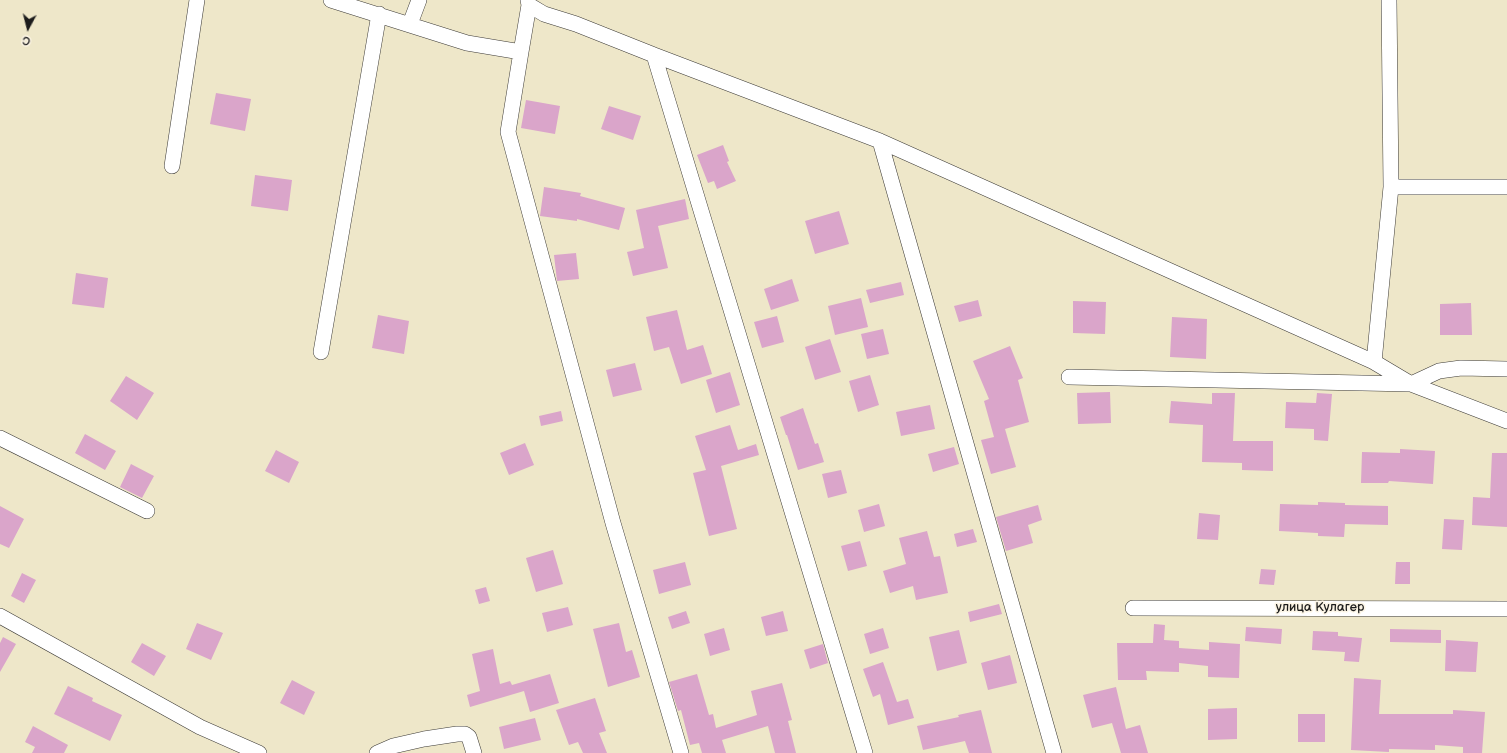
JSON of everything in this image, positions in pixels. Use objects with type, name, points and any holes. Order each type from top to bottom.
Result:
[{"type":"street","points":[[172,166],[197,0]]},
{"type":"street","points":[[331,0],[467,43],[521,52]]},
{"type":"street","points":[[410,24],[419,0]]},
{"type":"street","points":[[1374,362],[1391,186],[1389,0]]},
{"type":"street","points":[[681,753],[613,523],[508,132],[528,2],[544,14],[576,24],[880,140],[1374,362],[1411,384],[1507,421]]},
{"type":"street","points":[[321,352],[378,14]]},
{"type":"street","points":[[654,55],[865,753]]},
{"type":"street","points":[[880,140],[1054,753]]},
{"type":"street","points":[[1391,186],[1507,187]]},
{"type":"street","points":[[1069,377],[1411,384],[1439,371],[1461,368],[1507,369]]},
{"type":"street","points":[[0,438],[148,511]]},
{"type":"street","name":"улица Кулагер","points":[[1133,608],[1507,609]]},
{"type":"street","points":[[0,616],[200,727],[259,753]]},
{"type":"street","points":[[378,753],[393,746],[457,734],[465,734],[469,737],[474,753]]},
{"type":"building","points":[[216,93],[251,99],[245,131],[210,124]]},
{"type":"building","points":[[526,100],[560,106],[555,134],[521,128]]},
{"type":"building","points":[[609,106],[641,116],[633,140],[601,129]]},
{"type":"building","points":[[723,145],[729,161],[727,162],[736,181],[717,189],[714,181],[708,183],[697,155]]},
{"type":"building","points":[[255,175],[292,180],[288,211],[251,206]]},
{"type":"building","points":[[544,187],[581,193],[580,196],[625,208],[619,230],[577,219],[577,221],[540,216]]},
{"type":"building","points":[[685,199],[689,219],[658,226],[668,268],[633,276],[627,252],[644,248],[636,210]]},
{"type":"building","points":[[839,211],[849,244],[815,254],[805,221]]},
{"type":"building","points":[[576,253],[579,279],[557,281],[554,255]]},
{"type":"building","points":[[76,273],[108,278],[104,308],[72,304]]},
{"type":"building","points":[[792,279],[799,301],[771,310],[764,289]]},
{"type":"building","points":[[901,282],[904,295],[870,303],[866,290]]},
{"type":"building","points":[[861,298],[868,327],[835,335],[828,306]]},
{"type":"building","points":[[978,300],[982,316],[959,322],[954,306]]},
{"type":"building","points":[[1073,301],[1106,302],[1105,334],[1073,333]]},
{"type":"building","points":[[1471,303],[1472,335],[1440,335],[1440,304]]},
{"type":"building","points":[[677,310],[687,350],[703,345],[712,374],[681,384],[669,347],[654,351],[646,317]]},
{"type":"building","points":[[378,315],[409,321],[404,354],[372,348]]},
{"type":"building","points":[[777,316],[784,342],[762,348],[754,322]]},
{"type":"building","points":[[1172,317],[1207,319],[1206,359],[1170,357]]},
{"type":"building","points":[[883,329],[889,354],[867,359],[861,334]]},
{"type":"building","points":[[830,339],[841,372],[815,380],[805,347]]},
{"type":"building","points":[[1010,346],[1023,378],[1018,380],[1029,422],[1005,429],[1016,467],[991,474],[981,440],[994,437],[984,401],[989,399],[973,361]]},
{"type":"building","points":[[635,363],[642,390],[613,397],[606,370]]},
{"type":"building","points":[[730,372],[740,405],[716,413],[706,380]]},
{"type":"building","points":[[870,375],[879,405],[858,412],[849,381]]},
{"type":"building","points":[[126,376],[154,393],[137,420],[110,401]]},
{"type":"building","points":[[1110,392],[1111,423],[1078,424],[1077,393]]},
{"type":"building","points":[[1212,393],[1235,393],[1233,441],[1273,441],[1273,471],[1242,470],[1242,463],[1202,462],[1203,425],[1169,423],[1171,401],[1212,404]]},
{"type":"building","points":[[1317,393],[1332,394],[1328,441],[1314,440],[1314,429],[1285,428],[1286,402],[1316,403]]},
{"type":"building","points":[[930,405],[935,429],[901,436],[896,412]]},
{"type":"building","points":[[803,408],[815,444],[818,443],[824,462],[798,470],[780,417]]},
{"type":"building","points":[[561,411],[563,421],[541,426],[539,416]]},
{"type":"building","points":[[730,425],[738,450],[756,444],[759,455],[721,466],[737,529],[709,536],[693,473],[706,470],[695,436]]},
{"type":"building","points":[[85,434],[116,451],[105,470],[75,453]]},
{"type":"building","points":[[525,443],[534,465],[509,475],[500,453]]},
{"type":"building","points":[[954,447],[959,464],[933,472],[928,454]]},
{"type":"building","points":[[1400,449],[1435,451],[1433,484],[1389,481],[1388,483],[1361,483],[1362,452],[1400,453]]},
{"type":"building","points":[[276,450],[299,462],[289,483],[265,471]]},
{"type":"building","points":[[1492,453],[1507,453],[1507,527],[1472,525],[1473,497],[1490,498]]},
{"type":"building","points":[[131,464],[154,476],[142,498],[120,487]]},
{"type":"building","points":[[841,470],[847,493],[828,498],[822,474]]},
{"type":"building","points":[[1318,502],[1345,503],[1345,505],[1388,506],[1388,525],[1345,524],[1344,537],[1318,536],[1318,533],[1279,531],[1280,504],[1318,505]]},
{"type":"building","points":[[879,504],[885,526],[864,532],[858,510]]},
{"type":"building","points":[[1038,505],[1042,520],[1028,525],[1033,543],[1006,551],[996,517]]},
{"type":"building","points":[[0,506],[24,519],[9,548],[0,544]]},
{"type":"building","points":[[1199,513],[1220,515],[1218,540],[1197,539]]},
{"type":"building","points":[[1444,519],[1464,520],[1462,550],[1442,549]]},
{"type":"building","points":[[973,529],[977,542],[957,547],[954,534]]},
{"type":"building","points":[[927,531],[934,557],[940,556],[948,593],[916,600],[913,586],[890,593],[883,571],[906,564],[899,538]]},
{"type":"building","points":[[860,541],[867,566],[848,571],[841,546]]},
{"type":"building","points":[[553,550],[563,584],[536,592],[526,558]]},
{"type":"building","points":[[685,562],[691,585],[659,594],[653,570]]},
{"type":"building","points":[[1396,562],[1410,562],[1410,584],[1395,584]]},
{"type":"building","points":[[1261,569],[1276,570],[1274,585],[1259,584]]},
{"type":"building","points":[[22,573],[36,580],[24,603],[11,596]]},
{"type":"building","points":[[486,587],[490,601],[479,604],[475,590]]},
{"type":"building","points":[[999,604],[1002,614],[970,622],[968,612]]},
{"type":"building","points":[[568,607],[573,625],[547,632],[542,613]]},
{"type":"building","points":[[686,611],[690,623],[672,629],[668,617]]},
{"type":"building","points":[[783,611],[788,631],[766,636],[761,617]]},
{"type":"building","points":[[197,623],[223,633],[211,660],[186,649]]},
{"type":"building","points":[[619,623],[626,652],[632,650],[640,677],[608,687],[593,629]]},
{"type":"building","points":[[1154,624],[1165,625],[1164,640],[1179,641],[1179,648],[1209,650],[1209,642],[1240,644],[1239,678],[1208,677],[1208,666],[1179,663],[1179,672],[1146,671],[1147,680],[1118,680],[1117,643],[1153,643]]},
{"type":"building","points":[[1246,627],[1282,629],[1281,644],[1245,641]]},
{"type":"building","points":[[724,628],[730,650],[710,656],[704,634]]},
{"type":"building","points":[[883,628],[889,648],[870,654],[864,634]]},
{"type":"building","points":[[1390,629],[1441,630],[1441,643],[1390,642]]},
{"type":"building","points":[[959,630],[967,663],[937,671],[929,637]]},
{"type":"building","points":[[1313,631],[1338,632],[1338,636],[1362,638],[1359,662],[1344,661],[1345,652],[1312,650]]},
{"type":"building","points":[[3,637],[16,644],[0,672],[0,643]]},
{"type":"building","points":[[1446,640],[1478,642],[1476,672],[1445,671]]},
{"type":"building","points":[[142,643],[166,656],[154,676],[131,662]]},
{"type":"building","points":[[823,644],[828,663],[810,669],[804,650]]},
{"type":"building","points":[[493,649],[500,684],[510,681],[512,685],[550,674],[559,703],[530,712],[524,691],[470,707],[467,695],[480,691],[472,654]]},
{"type":"building","points":[[1010,655],[1017,683],[988,690],[981,663]]},
{"type":"building","points":[[883,662],[897,702],[908,699],[914,718],[888,725],[880,694],[873,697],[863,669]]},
{"type":"building","points":[[697,674],[709,715],[713,714],[716,728],[757,715],[751,691],[782,683],[792,720],[788,721],[796,753],[775,753],[768,726],[722,740],[726,753],[702,753],[699,743],[690,745],[681,710],[678,711],[669,682]]},
{"type":"building","points":[[1354,678],[1381,680],[1379,714],[1453,714],[1453,710],[1485,712],[1482,753],[1463,753],[1463,747],[1435,745],[1435,750],[1389,749],[1389,752],[1351,750]]},
{"type":"building","points":[[292,680],[315,692],[304,715],[280,703]]},
{"type":"building","points":[[68,686],[93,698],[92,701],[122,715],[110,741],[54,714]]},
{"type":"building","points":[[1116,687],[1126,729],[1140,725],[1148,753],[1121,753],[1112,723],[1092,728],[1083,695]]},
{"type":"building","points":[[595,698],[606,731],[599,733],[607,753],[583,753],[578,742],[569,745],[556,710]]},
{"type":"building","points":[[1237,708],[1237,739],[1208,740],[1208,709]]},
{"type":"building","points":[[981,710],[992,753],[969,753],[965,741],[923,750],[917,726],[959,717],[958,715]]},
{"type":"building","points":[[1298,714],[1325,714],[1325,742],[1298,742]]},
{"type":"building","points":[[535,718],[541,740],[504,749],[499,727]]},
{"type":"building","points":[[33,726],[68,745],[64,753],[32,753],[35,747],[25,742]]}]
